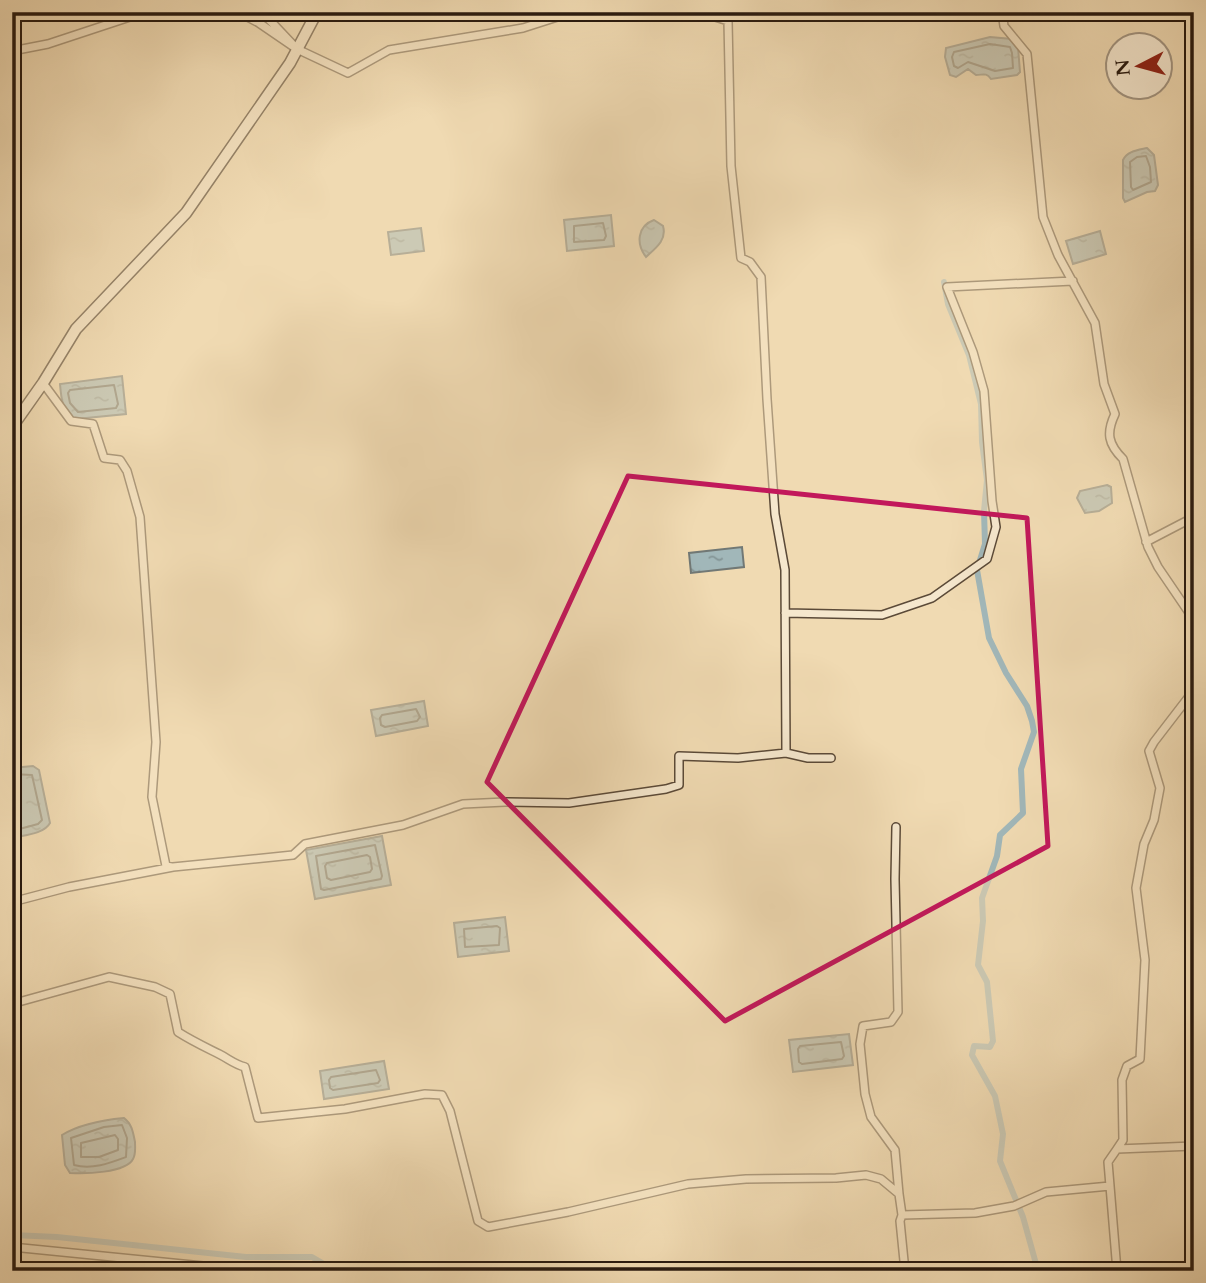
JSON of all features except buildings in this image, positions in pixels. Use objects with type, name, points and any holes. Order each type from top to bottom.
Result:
[{"type":"main road","points":[[12,427],[76,329],[186,213],[236,143],[297,49],[317,12]]},
{"type":"street","points":[[12,51],[48,44],[145,12]]},
{"type":"street","points":[[239,12],[297,49],[348,73],[389,50],[523,28],[573,12]]},
{"type":"street","points":[[262,12],[297,49]]},
{"type":"street","points":[[699,12],[728,21],[731,166],[741,258],[750,262],[761,277],[775,513],[785,570],[786,753]]},
{"type":"street","points":[[1002,12],[1004,26],[1027,54],[1043,217],[1058,255],[1095,323],[1104,384],[1115,414],[1108,430],[1112,449],[1123,459],[1146,542],[1158,568],[1194,620]]},
{"type":"street","points":[[785,613],[882,615],[932,598],[987,559],[996,527],[984,391],[973,352],[947,287],[1073,281]]},
{"type":"street","points":[[43,383],[71,421],[93,424],[104,458],[120,460],[127,471],[140,517],[156,742],[152,797],[166,866],[173,867]]},
{"type":"street","points":[[1146,542],[1194,517]]},
{"type":"street","points":[[1116,1271],[1108,1162],[1123,1140],[1122,1080],[1127,1066],[1139,1059],[1145,960],[1136,888],[1144,844],[1154,820],[1160,788],[1149,751],[1194,690]]},
{"type":"street","points":[[12,902],[69,887],[173,867],[293,855],[305,844],[403,825],[463,804],[569,803],[666,789],[679,785],[679,756],[738,758],[786,753],[808,758],[831,758]]},
{"type":"street","points":[[896,827],[898,1012],[891,1022],[863,1027],[860,1044],[865,1094],[872,1116],[895,1150],[905,1271]]},
{"type":"street","points":[[12,997],[15,1003],[109,977],[155,987],[170,994],[178,1032],[207,1051],[221,1055],[232,1064],[245,1067],[258,1118],[345,1109],[425,1094],[442,1095],[450,1111],[478,1221],[488,1227],[568,1212],[688,1184],[746,1179],[866,1175],[881,1179],[899,1194]]},
{"type":"street","points":[[1117,1149],[1194,1146]]},
{"type":"street","points":[[901,1215],[975,1213],[1018,1204],[1046,1192],[1110,1186]]},
{"type":"street","points":[[12,1247],[223,1268],[304,1268],[311,1271]]},
{"type":"street","points":[[174,1263],[179,1271]]},
{"type":"highlighted area","points":[[628,476],[1027,518],[1048,846],[725,1021],[487,782]]},
{"type":"water","points":[[990,37],[1012,39],[1018,47],[1020,72],[1017,75],[991,79],[986,75],[976,75],[968,69],[956,77],[950,75],[945,57],[946,48]]},
{"type":"water","points":[[1147,148],[1154,155],[1158,185],[1155,191],[1125,202],[1123,160],[1130,153]]},
{"type":"water","points":[[611,215],[614,246],[567,251],[564,220]]},
{"type":"water","points":[[654,220],[663,226],[664,231],[660,243],[646,257],[641,247],[641,231]]},
{"type":"water","points":[[421,228],[424,251],[391,255],[388,232]]},
{"type":"water","points":[[1100,231],[1106,254],[1073,264],[1066,241]]},
{"type":"water","points":[[122,376],[126,414],[76,419],[65,409],[60,384]]},
{"type":"water","points":[[1107,485],[1111,487],[1112,503],[1099,511],[1085,513],[1077,498],[1080,491]]},
{"type":"water","points":[[742,547],[744,567],[691,573],[689,553]]},
{"type":"water","points":[[424,701],[428,726],[376,736],[371,710]]},
{"type":"water","points":[[33,766],[39,770],[50,823],[39,832],[12,838],[12,768]]},
{"type":"water","points":[[382,836],[391,885],[315,899],[306,850]]},
{"type":"water","points":[[505,917],[509,951],[458,957],[454,923]]},
{"type":"water","points":[[849,1034],[853,1065],[793,1072],[789,1040]]},
{"type":"water","points":[[384,1061],[389,1089],[324,1099],[320,1071]]},
{"type":"water","points":[[124,1118],[133,1132],[135,1142],[135,1155],[129,1164],[104,1172],[70,1173],[65,1165],[62,1135],[92,1123]]},
{"type":"waterway","points":[[944,282],[948,304],[969,355],[981,404],[987,480],[985,544],[977,570],[989,638],[1006,673],[1027,706],[1034,732],[1021,769],[1023,813],[1000,835],[997,856],[982,898],[983,921],[978,965],[987,982],[993,1041],[990,1047],[974,1046],[972,1055],[995,1096],[1003,1134],[1000,1161],[1023,1217],[1038,1271]]},
{"type":"waterway","points":[[12,1235],[57,1237],[246,1257],[312,1257],[336,1271]]}]
